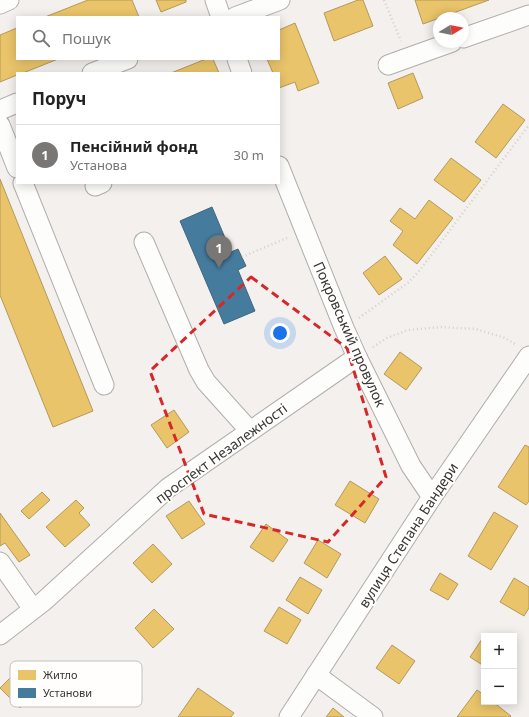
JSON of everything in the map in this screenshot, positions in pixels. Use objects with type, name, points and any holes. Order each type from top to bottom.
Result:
[{"type":"street","points":[[0,4],[10,0]]},
{"type":"street","points":[[215,0],[221,16]]},
{"type":"street","points":[[238,16],[280,0]]},
{"type":"street","points":[[469,36],[529,15]]},
{"type":"street","points":[[388,65],[436,48]]},
{"type":"street","points":[[99,72],[126,60]]},
{"type":"street","points":[[237,60],[242,72]]},
{"type":"street","points":[[0,110],[16,103]]},
{"type":"street","points":[[0,126],[16,166]]},
{"type":"street","name":"Покровський провулок","points":[[280,168],[357,357],[411,466],[432,497]]},
{"type":"street","points":[[23,184],[104,386]]},
{"type":"street","points":[[144,242],[199,370],[206,382],[250,431]]},
{"type":"street","name":"вулиця Степана Бандери","points":[[289,717],[432,497],[523,350]]},
{"type":"street","name":"проспект Незалежності","points":[[0,636],[44,601],[168,488],[357,357]]},
{"type":"street","points":[[0,562],[6,584],[33,609]]},
{"type":"street","points":[[316,675],[372,717]]},
{"type":"path","points":[[384,0],[408,58]]},
{"type":"path","points":[[344,328],[409,282],[420,270],[529,125]]},
{"type":"path","points":[[242,257],[291,236]]},
{"type":"path","points":[[357,357],[387,338],[408,330],[441,327],[476,329],[505,338],[523,350]]},
{"type":"highlighted area","points":[[251,277],[347,348],[386,477],[328,542],[204,514],[150,371]]},
{"type":"building: Житло","points":[[88,0],[132,0],[139,16],[48,16]]},
{"type":"building: Житло","points":[[156,0],[186,0],[186,2],[161,12]]},
{"type":"building: Житло","points":[[358,0],[363,0],[373,26],[334,41],[324,13]]},
{"type":"building: Житло","points":[[415,0],[489,0],[456,12],[433,12],[433,20],[423,24]]},
{"type":"building: Житло","points":[[295,23],[319,83],[298,91],[295,82],[280,88],[280,72],[273,72],[267,60],[280,60],[280,30]]},
{"type":"building: Житло","points":[[16,28],[16,60],[56,60],[26,72],[16,72],[16,75],[0,82],[0,35]]},
{"type":"building: Житло","points":[[204,60],[213,60],[219,72],[174,72]]},
{"type":"building: Житло","points":[[413,73],[423,98],[398,109],[388,83]]},
{"type":"building: Житло","points":[[503,104],[525,120],[496,158],[475,142]]},
{"type":"building: Житло","points":[[451,158],[481,180],[464,202],[434,180]]},
{"type":"building: Житло","points":[[0,179],[93,411],[53,427],[0,295]]},
{"type":"building: Житло","points":[[429,200],[453,218],[417,264],[393,245],[403,231],[390,221],[400,208],[415,219]]},
{"type":"building: Житло","points":[[385,256],[402,279],[379,295],[363,273]]},
{"type":"building: Житло","points":[[400,352],[422,368],[406,390],[384,374]]},
{"type":"building: Житло","points":[[174,410],[189,432],[167,448],[151,425]]},
{"type":"building: Житло","points":[[525,445],[529,447],[529,501],[526,505],[498,487]]},
{"type":"building: Житло","points":[[350,481],[379,499],[365,523],[335,505]]},
{"type":"building: Житло","points":[[42,492],[50,500],[29,519],[21,511]]},
{"type":"building: Житло","points":[[76,500],[84,508],[79,513],[90,525],[65,547],[46,527]]},
{"type":"building: Житло","points":[[189,501],[205,524],[182,539],[166,516]]},
{"type":"building: Житло","points":[[494,512],[518,526],[491,570],[468,556]]},
{"type":"building: Житло","points":[[0,513],[30,555],[19,562],[5,543],[0,546]]},
{"type":"building: Житло","points":[[266,524],[288,540],[273,562],[250,547]]},
{"type":"building: Житло","points":[[318,540],[341,554],[327,578],[304,563]]},
{"type":"building: Житло","points":[[153,544],[172,564],[152,583],[133,563]]},
{"type":"building: Житло","points":[[440,573],[458,584],[448,600],[430,590]]},
{"type":"building: Житло","points":[[300,577],[322,590],[308,614],[286,600]]},
{"type":"building: Житло","points":[[514,578],[529,587],[529,608],[524,616],[500,602]]},
{"type":"building: Житло","points":[[279,607],[301,620],[287,644],[264,631]]},
{"type":"building: Житло","points":[[154,609],[174,629],[153,648],[135,628]]},
{"type":"building: Житло","points":[[481,640],[481,664],[470,657]]},
{"type":"building: Житло","points":[[392,645],[415,661],[399,684],[376,668]]},
{"type":"building: Житло","points":[[10,678],[10,698],[0,688]]},
{"type":"building: Житло","points":[[198,688],[234,713],[231,717],[178,717]]},
{"type":"building: Житло","points":[[477,690],[481,693],[481,705],[497,705],[511,716],[510,717],[457,717]]},
{"type":"building: Житло","points":[[333,708],[344,717],[326,717]]},
{"type":"building: Установи","points":[[212,207],[231,252],[238,249],[246,266],[238,270],[255,311],[224,324],[180,221]]},
{"type":"place","name":"Пенсійний фонд","points":[[219,268]]}]
